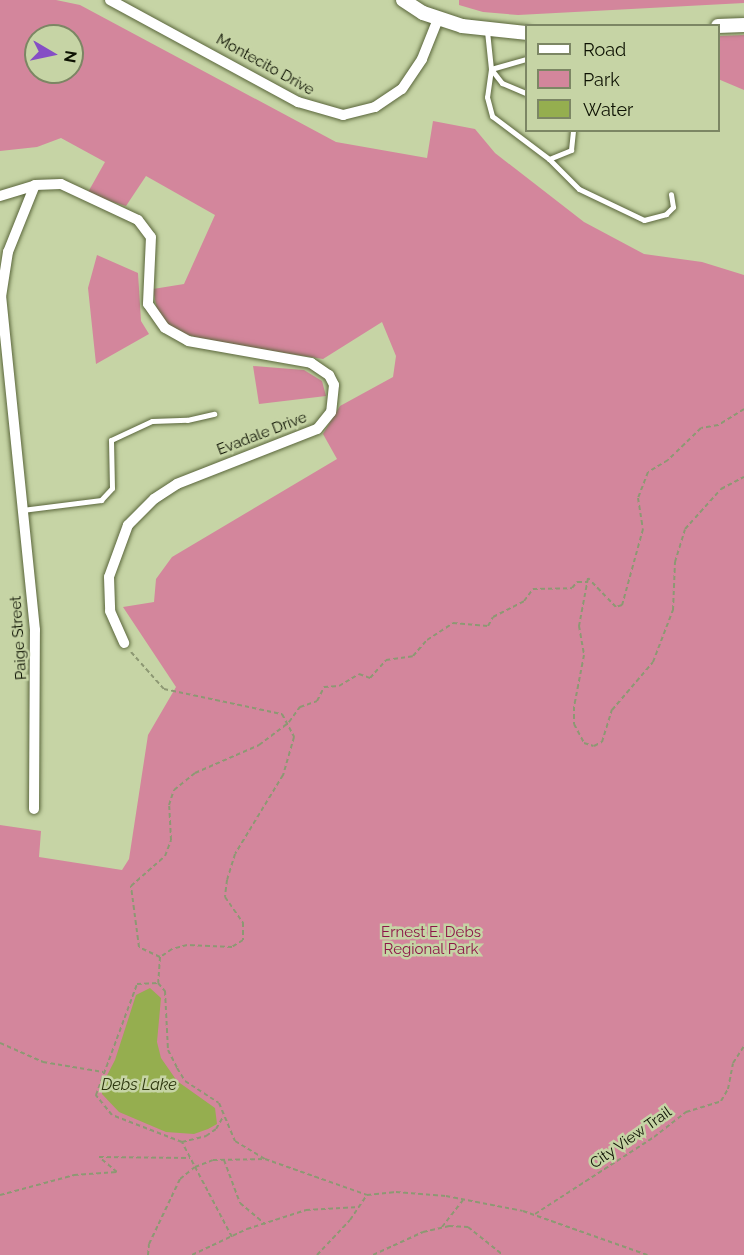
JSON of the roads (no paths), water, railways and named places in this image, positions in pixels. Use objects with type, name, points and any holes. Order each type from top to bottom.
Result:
[{"type":"street","name":"Montecito Drive","points":[[110,0],[298,102],[343,115],[375,107],[402,89],[422,59],[438,19]]},
{"type":"street","points":[[403,0],[438,19],[486,31],[525,33]]},
{"type":"street","points":[[720,26],[744,25]]},
{"type":"street","name":"Evadale Drive","points":[[35,185],[48,182],[73,189],[147,228],[152,249],[147,276],[148,304],[154,316],[176,336],[312,363],[329,375],[334,385],[331,412],[317,429],[177,484],[154,499],[128,525],[109,577],[110,611],[124,642]]},
{"type":"street","points":[[0,196],[35,185]]},
{"type":"street","name":"Paige Street","points":[[34,810],[35,630],[1,297],[8,252],[35,185]]},
{"type":"lane","points":[[486,31],[491,69],[487,97],[492,116],[549,159],[579,189],[644,220],[666,214],[673,207],[671,194]]},
{"type":"lane","points":[[491,69],[525,59]]},
{"type":"lane","points":[[491,69],[502,83],[525,93]]},
{"type":"lane","points":[[549,159],[571,150],[573,132]]},
{"type":"lane","points":[[22,510],[101,500],[112,488],[111,440],[152,421],[188,420],[214,414]]},
{"type":"water","name":"Debs Lake","points":[[150,988],[161,998],[157,1042],[161,1058],[177,1081],[215,1108],[217,1124],[194,1134],[166,1132],[119,1112],[102,1094],[102,1085],[115,1060],[136,995]]},
{"type":"park label","name":"Ernest E. Debs Regional Park","points":[[431,940]]}]
